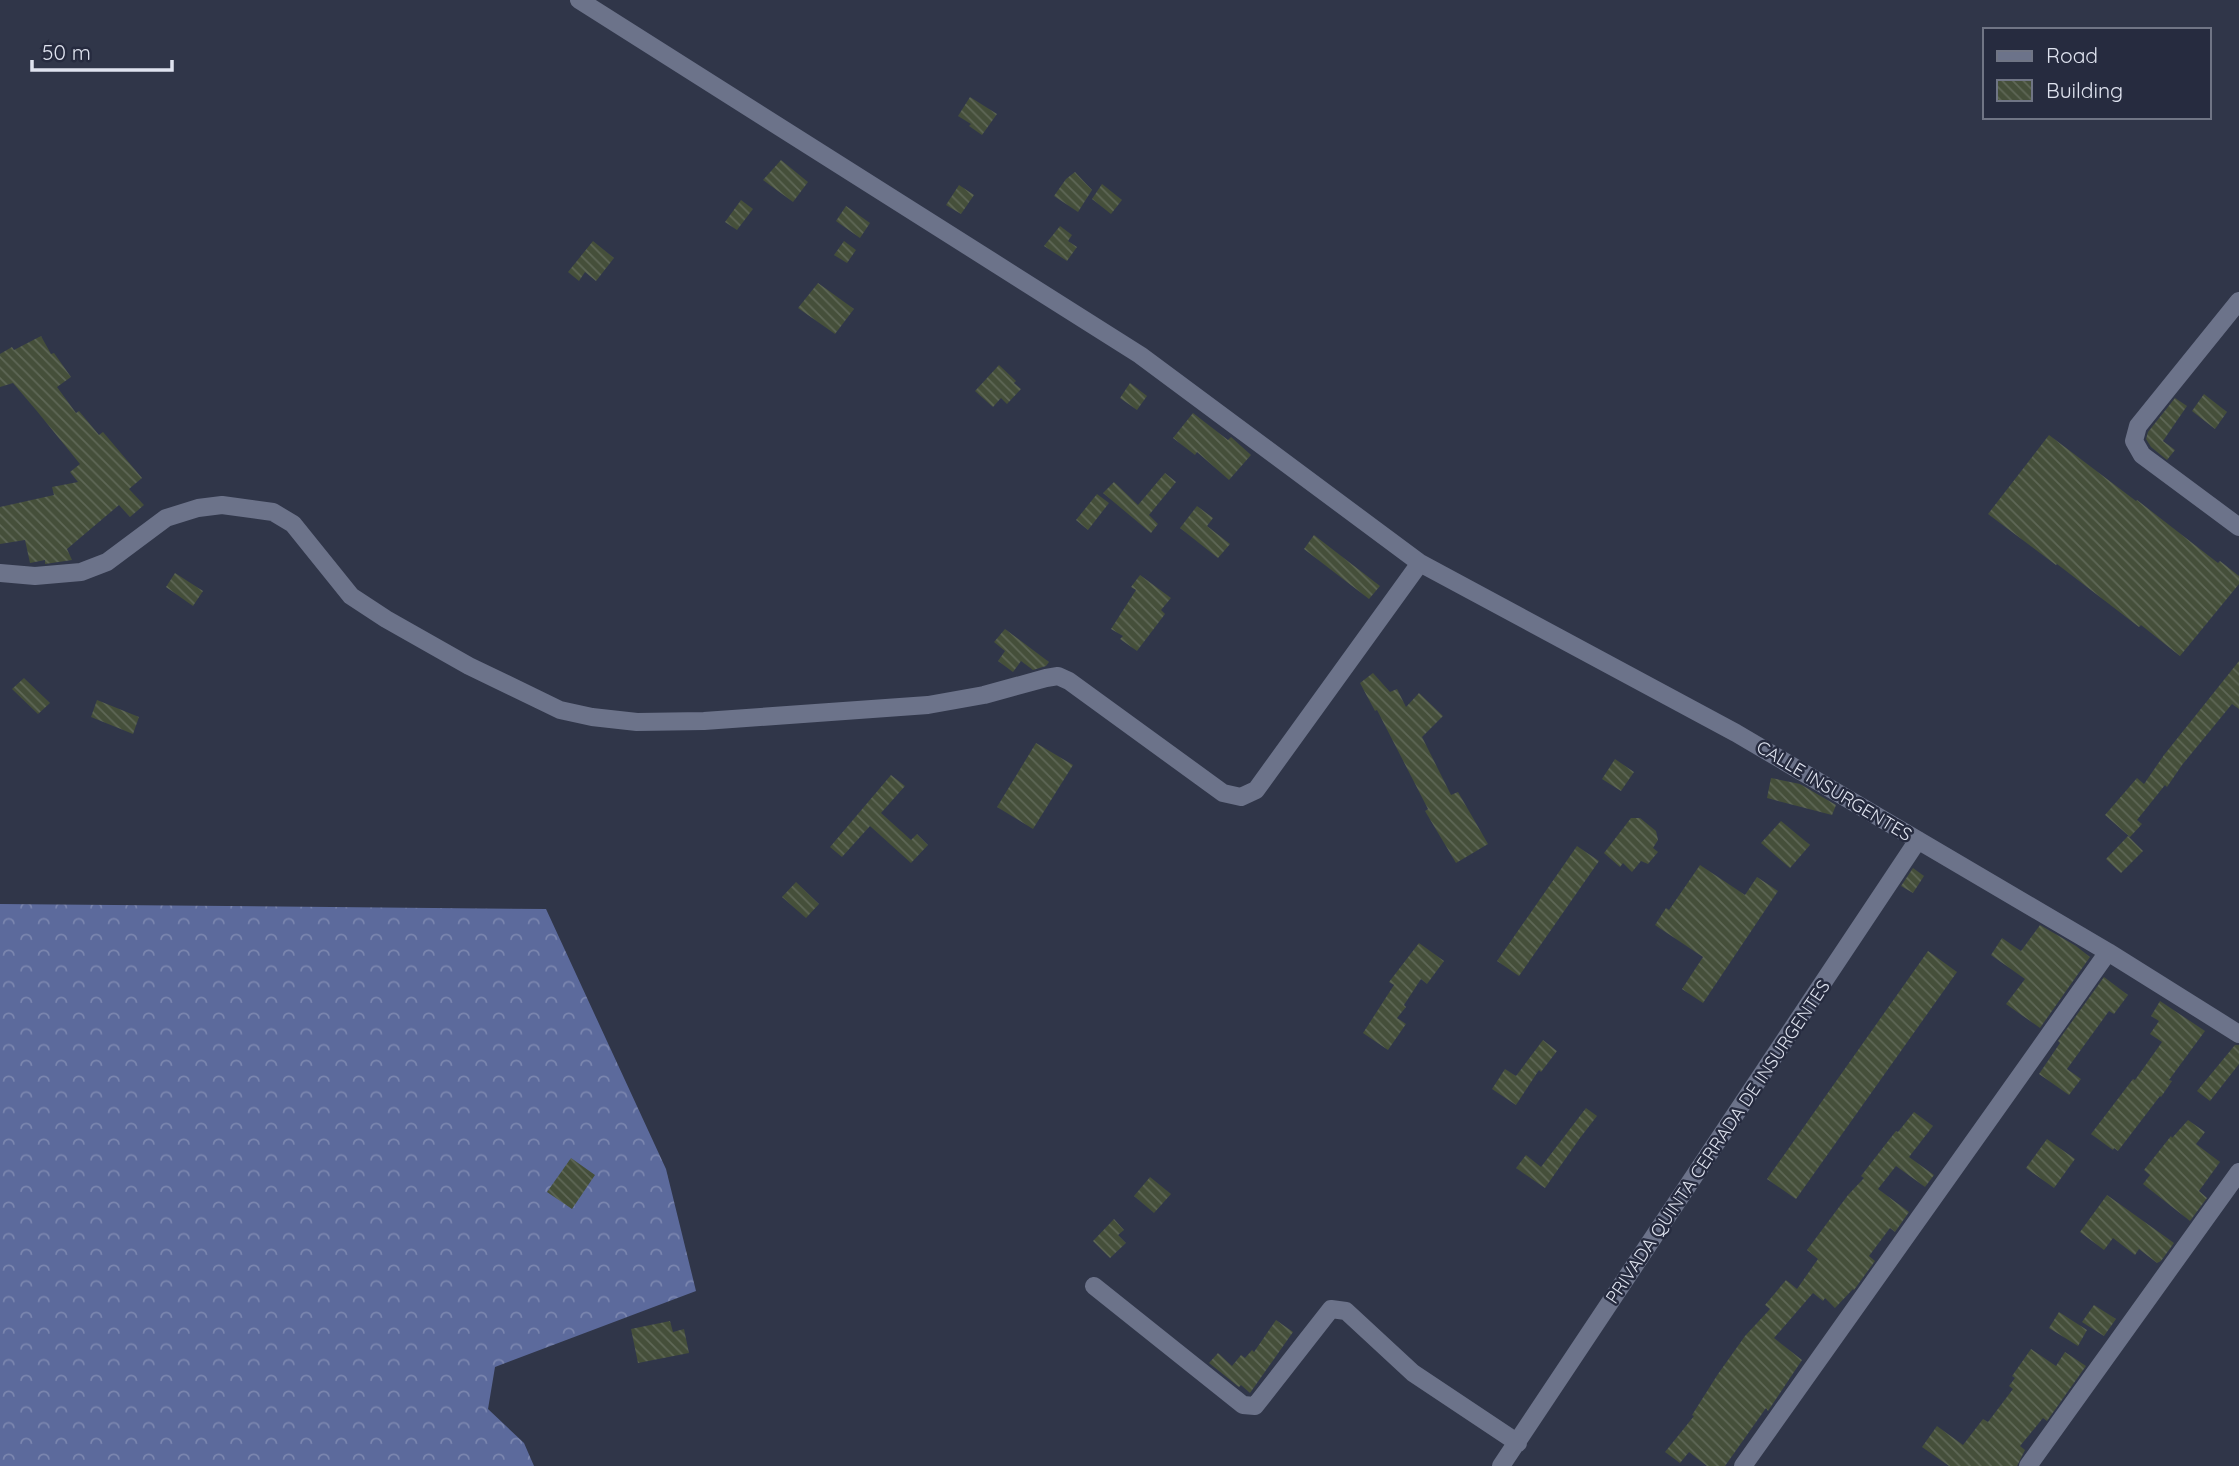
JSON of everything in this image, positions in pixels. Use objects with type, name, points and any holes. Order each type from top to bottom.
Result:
[{"type":"street","name":"CALLE INSURGENTES","points":[[579,0],[1140,355],[1420,564],[1737,733],[2108,952],[2239,1034]]},
{"type":"street","points":[[2239,301],[2138,426],[2134,441],[2143,454],[2239,527]]},
{"type":"street","points":[[0,573],[35,576],[81,572],[107,562],[166,518],[210,506],[251,508],[273,512],[293,524],[351,596],[374,611],[469,666],[560,709],[592,717],[637,722],[704,721],[928,705],[975,697],[1058,676],[1069,681],[1223,793],[1241,797],[1256,790],[1420,564]]},
{"type":"street","name":"PRIVADA QUINTA CERRADA DE INSURGENTES","points":[[1502,1466],[1918,840]]},
{"type":"street","points":[[1743,1466],[2108,952]]},
{"type":"street","points":[[2028,1466],[2239,1172]]},
{"type":"street","points":[[1094,1286],[1243,1405],[1255,1406],[1331,1309],[1346,1311],[1413,1373],[1518,1443]]},
{"type":"green space","points":[[0,904],[546,909],[666,1169],[696,1291],[495,1367],[488,1409],[524,1443],[534,1466],[0,1466]]},
{"type":"building","points":[[970,97],[997,114],[982,135],[958,116]]},
{"type":"building","points":[[781,160],[808,182],[793,202],[763,180]]},
{"type":"building","points":[[1075,172],[1092,190],[1078,212],[1054,196],[1066,179]]},
{"type":"building","points":[[1102,184],[1122,200],[1111,214],[1092,199]]},
{"type":"building","points":[[959,185],[974,195],[961,214],[946,205]]},
{"type":"building","points":[[741,200],[753,209],[737,230],[725,222]]},
{"type":"building","points":[[846,206],[870,223],[860,238],[836,221]]},
{"type":"building","points":[[1060,226],[1072,235],[1068,241],[1077,247],[1067,261],[1044,246]]},
{"type":"building","points":[[593,241],[614,258],[596,281],[585,272],[579,281],[568,272]]},
{"type":"building","points":[[844,241],[856,250],[847,263],[834,255]]},
{"type":"building","points":[[818,283],[854,309],[835,334],[798,308]]},
{"type":"building","points":[[41,336],[51,354],[54,353],[71,377],[57,387],[76,413],[79,411],[99,435],[103,432],[142,478],[129,489],[144,505],[130,517],[119,505],[67,549],[72,560],[45,564],[45,560],[30,563],[25,540],[0,544],[0,507],[54,495],[52,487],[78,482],[70,472],[80,464],[36,410],[13,383],[0,387],[0,354]]},
{"type":"building","points":[[999,365],[1021,389],[1007,404],[1001,398],[993,407],[975,391]]},
{"type":"building","points":[[1130,383],[1147,396],[1137,410],[1120,398]]},
{"type":"building","points":[[2204,394],[2227,412],[2215,429],[2192,411]]},
{"type":"building","points":[[2175,398],[2187,406],[2163,441],[2175,450],[2167,460],[2151,447],[2146,439],[2148,432]]},
{"type":"building","points":[[1193,413],[1228,440],[1231,437],[1251,455],[1229,480],[1197,452],[1195,455],[1173,438]]},
{"type":"building","points":[[2049,435],[2239,576],[2239,584],[2180,656],[1988,514]]},
{"type":"building","points":[[1165,473],[1176,482],[1149,515],[1158,524],[1151,533],[1103,493],[1114,482],[1138,505]]},
{"type":"building","points":[[1097,494],[1109,503],[1088,530],[1076,520]]},
{"type":"building","points":[[1197,506],[1213,518],[1207,526],[1230,544],[1218,558],[1180,528]]},
{"type":"building","points":[[1314,535],[1380,586],[1369,599],[1304,549]]},
{"type":"building","points":[[175,573],[203,591],[193,606],[166,587]]},
{"type":"building","points":[[1140,575],[1171,598],[1161,610],[1165,614],[1137,651],[1120,639],[1123,636],[1111,629],[1136,590],[1131,587]]},
{"type":"building","points":[[1005,629],[1049,662],[1046,666],[1033,670],[1021,661],[1013,672],[998,661],[1005,651],[994,642]]},
{"type":"building","points":[[2239,661],[2239,709],[2232,704],[2167,787],[2165,785],[2137,820],[2142,824],[2130,837],[2105,815],[2137,778],[2144,784]]},
{"type":"building","points":[[1373,673],[1390,692],[1397,689],[1406,707],[1419,693],[1443,716],[1422,737],[1451,795],[1458,792],[1488,844],[1456,863],[1425,811],[1428,809],[1377,710],[1375,711],[1360,683]]},
{"type":"building","points":[[24,678],[50,703],[38,714],[12,689]]},
{"type":"building","points":[[97,700],[139,717],[133,734],[91,717]]},
{"type":"building","points":[[1036,743],[1073,765],[1033,829],[997,807]]},
{"type":"building","points":[[1615,759],[1634,772],[1621,791],[1602,779]]},
{"type":"building","points":[[891,775],[905,786],[881,813],[911,840],[917,834],[928,845],[911,863],[870,826],[842,857],[830,847]]},
{"type":"building","points":[[1771,778],[1800,784],[1836,805],[1832,815],[1767,798]]},
{"type":"building","points":[[1631,818],[1640,818],[1656,831],[1658,840],[1653,848],[1658,852],[1648,864],[1641,861],[1632,872],[1623,863],[1620,867],[1604,853]]},
{"type":"building","points":[[1781,821],[1810,845],[1790,868],[1761,843]]},
{"type":"building","points":[[2128,836],[2143,851],[2121,873],[2106,859]]},
{"type":"building","points":[[1577,846],[1599,861],[1519,976],[1497,961]]},
{"type":"building","points":[[1700,865],[1745,895],[1757,877],[1778,891],[1703,1003],[1682,989],[1703,957],[1655,925],[1666,908],[1669,910]]},
{"type":"building","points":[[1913,868],[1924,876],[1913,893],[1901,886]]},
{"type":"building","points":[[796,882],[819,904],[806,918],[782,897]]},
{"type":"building","points":[[2040,925],[2090,957],[2040,1028],[2006,1004],[2025,979],[1991,955],[2002,938],[2021,951]]},
{"type":"building","points":[[1419,943],[1444,961],[1427,984],[1421,979],[1404,1005],[1406,1007],[1397,1018],[1406,1024],[1388,1050],[1363,1033],[1394,985],[1389,982]]},
{"type":"building","points":[[1928,951],[1957,972],[1796,1199],[1767,1179]]},
{"type":"building","points":[[2104,977],[2128,995],[2114,1014],[2109,1011],[2067,1069],[2081,1079],[2069,1095],[2039,1074],[2060,1043],[2058,1041]]},
{"type":"building","points":[[2160,1001],[2205,1031],[2169,1080],[2172,1081],[2161,1097],[2118,1151],[2114,1148],[2113,1150],[2091,1134],[2162,1042],[2150,1034],[2159,1021],[2151,1016]]},
{"type":"building","points":[[1543,1040],[1557,1051],[1541,1072],[1539,1070],[1516,1105],[1492,1089],[1505,1069],[1516,1076]]},
{"type":"building","points":[[2235,1045],[2239,1045],[2239,1064],[2210,1101],[2197,1091]]},
{"type":"building","points":[[1586,1108],[1597,1116],[1545,1188],[1516,1168],[1526,1155],[1541,1167]]},
{"type":"building","points":[[1914,1112],[1933,1126],[1909,1157],[1934,1175],[1925,1187],[1896,1166],[1878,1189],[1909,1212],[1895,1232],[1890,1228],[1869,1256],[1875,1261],[1854,1290],[1835,1308],[1825,1298],[1823,1301],[1813,1293],[1774,1338],[1802,1360],[1768,1411],[1766,1408],[1725,1466],[1707,1466],[1689,1452],[1680,1463],[1665,1452],[1694,1416],[1692,1415],[1718,1374],[1745,1336],[1770,1309],[1765,1305],[1786,1280],[1797,1289],[1818,1259],[1807,1250],[1864,1178],[1861,1176],[1885,1145]]},
{"type":"building","points":[[2188,1120],[2205,1132],[2196,1144],[2220,1162],[2199,1191],[2207,1198],[2190,1221],[2143,1184],[2150,1175],[2144,1170],[2171,1136],[2172,1138]]},
{"type":"building","points":[[2047,1139],[2075,1159],[2054,1188],[2026,1168]]},
{"type":"building","points":[[571,1158],[595,1175],[572,1209],[547,1192]]},
{"type":"building","points":[[1150,1177],[1171,1194],[1154,1213],[1134,1196]]},
{"type":"building","points":[[2107,1195],[2174,1243],[2161,1261],[2157,1263],[2139,1249],[2135,1255],[2113,1238],[2104,1250],[2080,1232]]},
{"type":"building","points":[[1114,1219],[1124,1230],[1118,1235],[1126,1243],[1110,1258],[1093,1241]]},
{"type":"building","points":[[2094,1305],[2116,1319],[2104,1336],[2082,1322]]},
{"type":"building","points":[[2059,1312],[2087,1330],[2078,1346],[2049,1328]]},
{"type":"building","points":[[1276,1320],[1293,1332],[1250,1393],[1209,1363],[1218,1353],[1232,1366],[1241,1355],[1245,1358],[1252,1350],[1254,1352]]},
{"type":"building","points":[[670,1321],[673,1332],[684,1329],[689,1353],[638,1363],[631,1329]]},
{"type":"building","points":[[2031,1349],[2056,1366],[2065,1352],[2086,1366],[2047,1421],[2043,1418],[2020,1446],[2025,1450],[2017,1466],[1949,1466],[1922,1447],[1937,1426],[1963,1445],[1983,1419],[1988,1422],[2013,1389],[2009,1386],[2015,1378],[2012,1376]]}]
